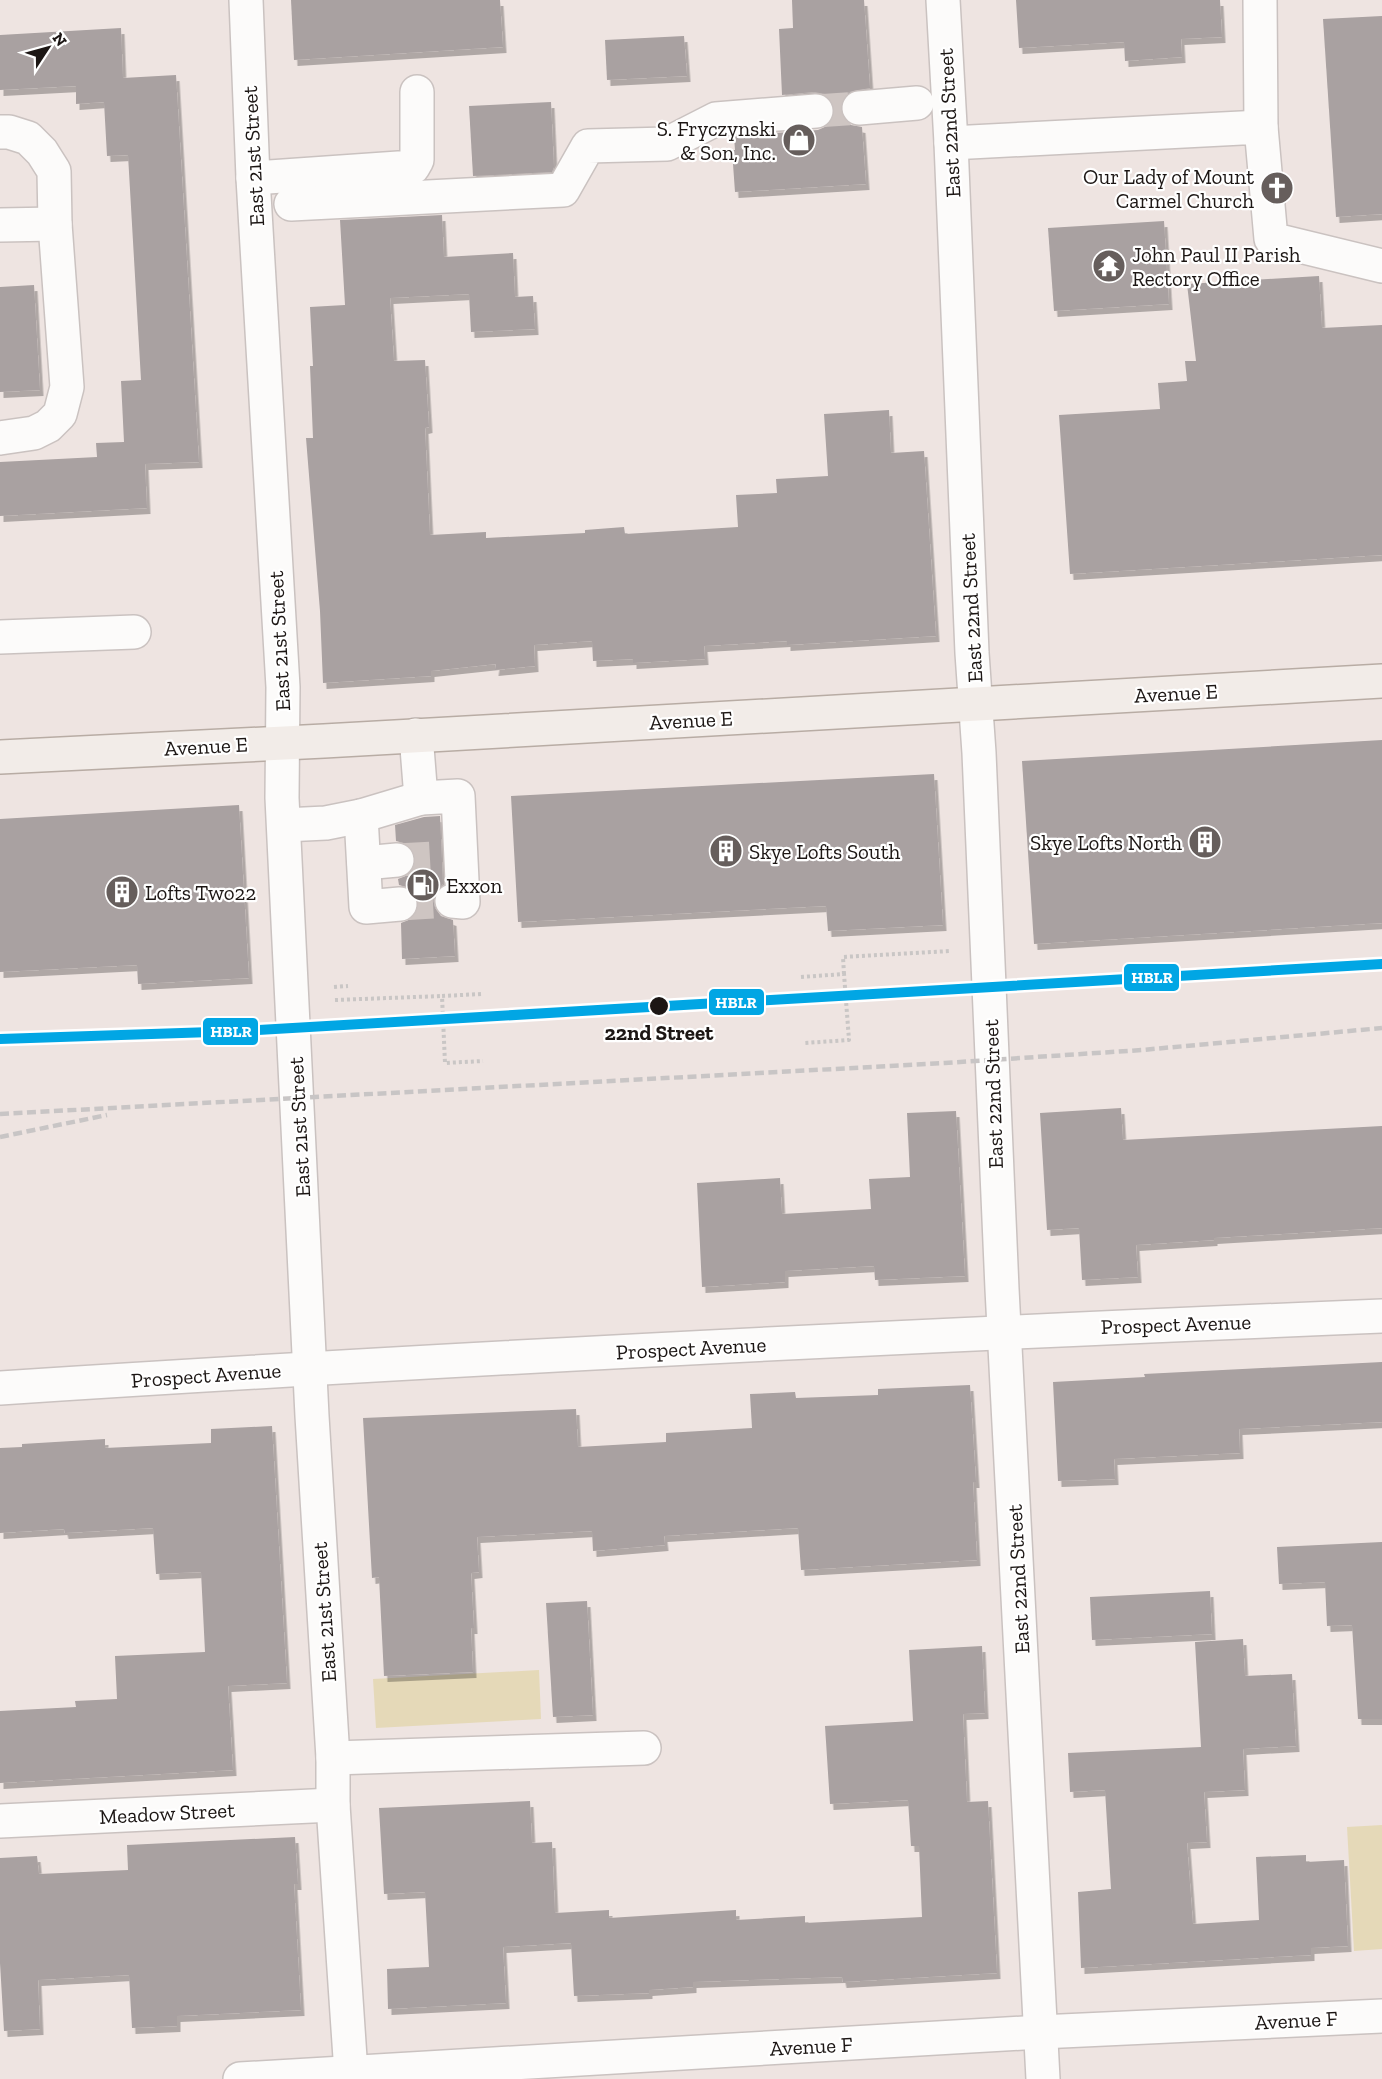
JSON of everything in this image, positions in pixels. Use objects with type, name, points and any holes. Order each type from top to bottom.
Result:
[{"type":"main road","name":"Avenue E","points":[[0,757],[1382,681]]},
{"type":"street","name":"East 21st Street","points":[[246,0],[253,178],[282,676],[284,825],[310,1368],[333,1758],[333,1805],[352,2076]]},
{"type":"street","name":"East 22nd Street","points":[[943,0],[975,705],[980,765],[1002,1290],[1043,2079]]},
{"type":"street","points":[[1260,0],[1261,127],[1271,239],[1382,266]]},
{"type":"street","points":[[253,178],[413,167],[417,160],[417,93]]},
{"type":"street","points":[[859,108],[917,103]]},
{"type":"street","points":[[291,204],[563,190],[588,146],[667,144],[716,119],[816,111]]},
{"type":"street","points":[[951,143],[1261,127]]},
{"type":"street","points":[[0,132],[9,132],[28,138],[42,152],[54,171],[55,224],[67,387],[60,414],[48,426],[34,433],[0,438]]},
{"type":"street","points":[[0,225],[55,224]]},
{"type":"street","points":[[0,638],[134,632]]},
{"type":"street","points":[[416,735],[421,798]]},
{"type":"street","points":[[284,825],[326,823],[361,816],[421,798],[458,796],[455,857],[464,902],[452,901]]},
{"type":"street","points":[[361,816],[366,907],[400,904]]},
{"type":"street","points":[[364,863],[397,860]]},
{"type":"street","name":"Prospect Avenue","points":[[0,1388],[310,1368],[1005,1332],[1382,1316]]},
{"type":"street","points":[[333,1758],[644,1748]]},
{"type":"street","name":"Meadow Street","points":[[0,1821],[333,1805]]},
{"type":"street","name":"Avenue F","points":[[240,2079],[352,2076],[1040,2032],[1382,2016]]},
{"type":"path","points":[[805,1043],[849,1040],[843,957],[952,950]]},
{"type":"path","points":[[801,977],[844,974]]},
{"type":"path","points":[[334,987],[348,986]]},
{"type":"path","points":[[335,1000],[481,994]]},
{"type":"path","points":[[442,996],[445,1063],[483,1061]]},
{"type":"shaded area","points":[[539,1670],[541,1719],[376,1728],[373,1679]]},
{"type":"shaded area","points":[[1382,1825],[1382,1949],[1354,1951],[1347,1827]]},
{"type":"building","points":[[291,0],[500,0],[503,47],[294,60]]},
{"type":"building","points":[[792,0],[864,0],[870,88],[849,92],[842,100],[840,109],[843,118],[851,125],[862,127],[866,184],[735,192],[732,150],[735,150],[734,136],[818,130],[827,126],[833,118],[835,109],[825,94],[814,92],[782,95],[779,29],[793,28]]},
{"type":"building","points":[[1016,0],[1220,0],[1222,37],[1181,39],[1182,57],[1125,61],[1124,42],[1019,48]]},
{"type":"building","points":[[1382,16],[1382,214],[1336,217],[1323,19]]},
{"type":"building","points":[[121,28],[123,78],[176,75],[199,462],[145,464],[147,508],[0,516],[0,462],[97,457],[96,443],[124,442],[121,381],[141,380],[128,155],[107,156],[104,102],[76,104],[76,86],[0,90],[0,35]]},
{"type":"building","points":[[684,36],[687,76],[607,80],[605,40]]},
{"type":"building","points":[[551,102],[554,167],[552,172],[473,176],[469,106]]},
{"type":"building","points":[[442,215],[444,257],[513,253],[515,297],[533,296],[535,329],[471,332],[469,294],[390,298],[394,361],[425,360],[429,427],[425,428],[430,535],[486,532],[486,538],[585,533],[585,530],[624,527],[625,534],[738,527],[736,495],[777,493],[776,479],[828,476],[824,414],[889,410],[891,453],[924,451],[936,636],[787,645],[787,641],[704,646],[705,659],[633,663],[633,659],[593,661],[592,641],[534,645],[535,666],[495,670],[496,664],[431,671],[431,676],[323,683],[320,611],[306,438],[313,438],[310,307],[345,305],[340,220]]},
{"type":"building","name":"John Paul II Parish Rectory Office","points":[[1164,221],[1169,304],[1054,311],[1048,228]]},
{"type":"building","points":[[1319,276],[1322,328],[1382,325],[1382,555],[1070,574],[1059,415],[1160,409],[1158,383],[1187,381],[1185,361],[1196,361],[1187,284]]},
{"type":"building","points":[[34,285],[40,390],[0,392],[0,287]]},
{"type":"building","name":"Skye Lofts North","points":[[1382,740],[1382,923],[1034,944],[1022,761]]},
{"type":"building","name":"Skye Lofts South","points":[[934,774],[943,925],[828,931],[826,906],[518,922],[511,796]]},
{"type":"building","name":"Lofts Two22","points":[[239,805],[249,978],[138,984],[137,965],[0,972],[0,819]]},
{"type":"building","points":[[440,816],[443,884],[436,891],[433,900],[441,916],[453,920],[455,956],[402,959],[401,923],[411,919],[419,903],[415,893],[399,885],[398,879],[408,875],[416,859],[412,849],[396,841],[395,825],[424,817]]},
{"type":"building","points":[[1121,1108],[1123,1140],[1382,1126],[1382,1228],[1136,1245],[1138,1277],[1082,1280],[1079,1228],[1047,1230],[1040,1113]]},
{"type":"building","points":[[956,1111],[965,1276],[875,1280],[874,1266],[785,1271],[785,1282],[702,1287],[697,1183],[780,1178],[782,1214],[871,1209],[869,1179],[910,1177],[907,1113]]},
{"type":"building","points":[[1382,1362],[1382,1422],[1239,1429],[1240,1453],[1114,1459],[1115,1479],[1058,1481],[1053,1382],[1145,1377],[1144,1374]]},
{"type":"building","points":[[970,1385],[976,1482],[973,1482],[977,1560],[801,1570],[798,1528],[664,1536],[665,1545],[593,1551],[592,1531],[477,1537],[479,1572],[471,1573],[474,1628],[471,1628],[473,1672],[384,1676],[379,1577],[372,1578],[363,1418],[576,1409],[578,1447],[666,1442],[666,1433],[752,1428],[750,1394],[795,1392],[796,1398],[878,1395],[878,1389]]},
{"type":"building","points":[[272,1426],[287,1683],[228,1686],[233,1770],[0,1783],[0,1711],[76,1707],[75,1701],[117,1699],[115,1656],[205,1652],[201,1572],[156,1574],[153,1528],[65,1533],[64,1529],[0,1533],[0,1448],[22,1447],[22,1444],[105,1439],[105,1448],[211,1443],[211,1429]]},
{"type":"building","points":[[1382,1542],[1382,1719],[1358,1719],[1352,1625],[1327,1626],[1325,1582],[1279,1584],[1277,1547]]},
{"type":"building","points":[[1210,1591],[1212,1634],[1092,1640],[1090,1597]]},
{"type":"building","points":[[587,1601],[593,1715],[553,1717],[546,1603]]},
{"type":"building","points":[[1243,1639],[1245,1676],[1292,1674],[1296,1746],[1243,1749],[1245,1790],[1204,1792],[1207,1842],[1187,1843],[1193,1924],[1259,1920],[1256,1857],[1306,1855],[1306,1862],[1344,1860],[1348,1946],[1311,1948],[1311,1955],[1081,1968],[1078,1892],[1111,1889],[1105,1790],[1070,1792],[1068,1753],[1201,1747],[1195,1642]]},
{"type":"building","points":[[982,1646],[985,1713],[963,1714],[967,1802],[988,1801],[997,1973],[843,1982],[842,1977],[693,1982],[693,1987],[649,1990],[649,1993],[574,1996],[571,1943],[503,1947],[506,2003],[388,2009],[387,1969],[429,1967],[425,1892],[384,1894],[379,1808],[530,1801],[532,1843],[552,1842],[555,1913],[609,1910],[609,1918],[736,1910],[736,1920],[805,1916],[805,1923],[922,1917],[919,1846],[911,1846],[908,1800],[830,1804],[825,1726],[913,1721],[909,1650]]},
{"type":"building","points":[[295,1837],[298,1884],[294,1884],[301,2010],[177,2016],[177,2026],[132,2028],[129,1975],[38,1980],[40,2029],[4,2031],[0,1963],[0,1858],[37,1856],[39,1874],[128,1870],[127,1845]]},
{"type":"tunnel","points":[[816,111],[859,108]]},
{"type":"tunnel","points":[[397,860],[449,857]]},
{"type":"tunnel","points":[[400,904],[452,901]]},
{"type":"railway","points":[[0,1114],[945,1063],[1142,1050],[1382,1028]]},
{"type":"railway","points":[[0,1137],[107,1115]]},
{"type":"transit line","name":"HBLR","points":[[0,1039],[242,1031],[1382,964]]},
{"type":"place","name":"S. Fryczynski & Son, Inc.","points":[[799,140]]},
{"type":"place","name":"Our Lady of Mount Carmel Church","points":[[1277,188]]},
{"type":"place","name":"John Paul II Parish Rectory Office","points":[[1109,266]]},
{"type":"place","name":"Skye Lofts North","points":[[1205,842]]},
{"type":"place","name":"Skye Lofts South","points":[[726,851]]},
{"type":"place","name":"Exxon","points":[[423,885]]},
{"type":"place","name":"Lofts Two22","points":[[122,892]]},
{"type":"place","name":"22nd Street","points":[[659,1006]]}]
